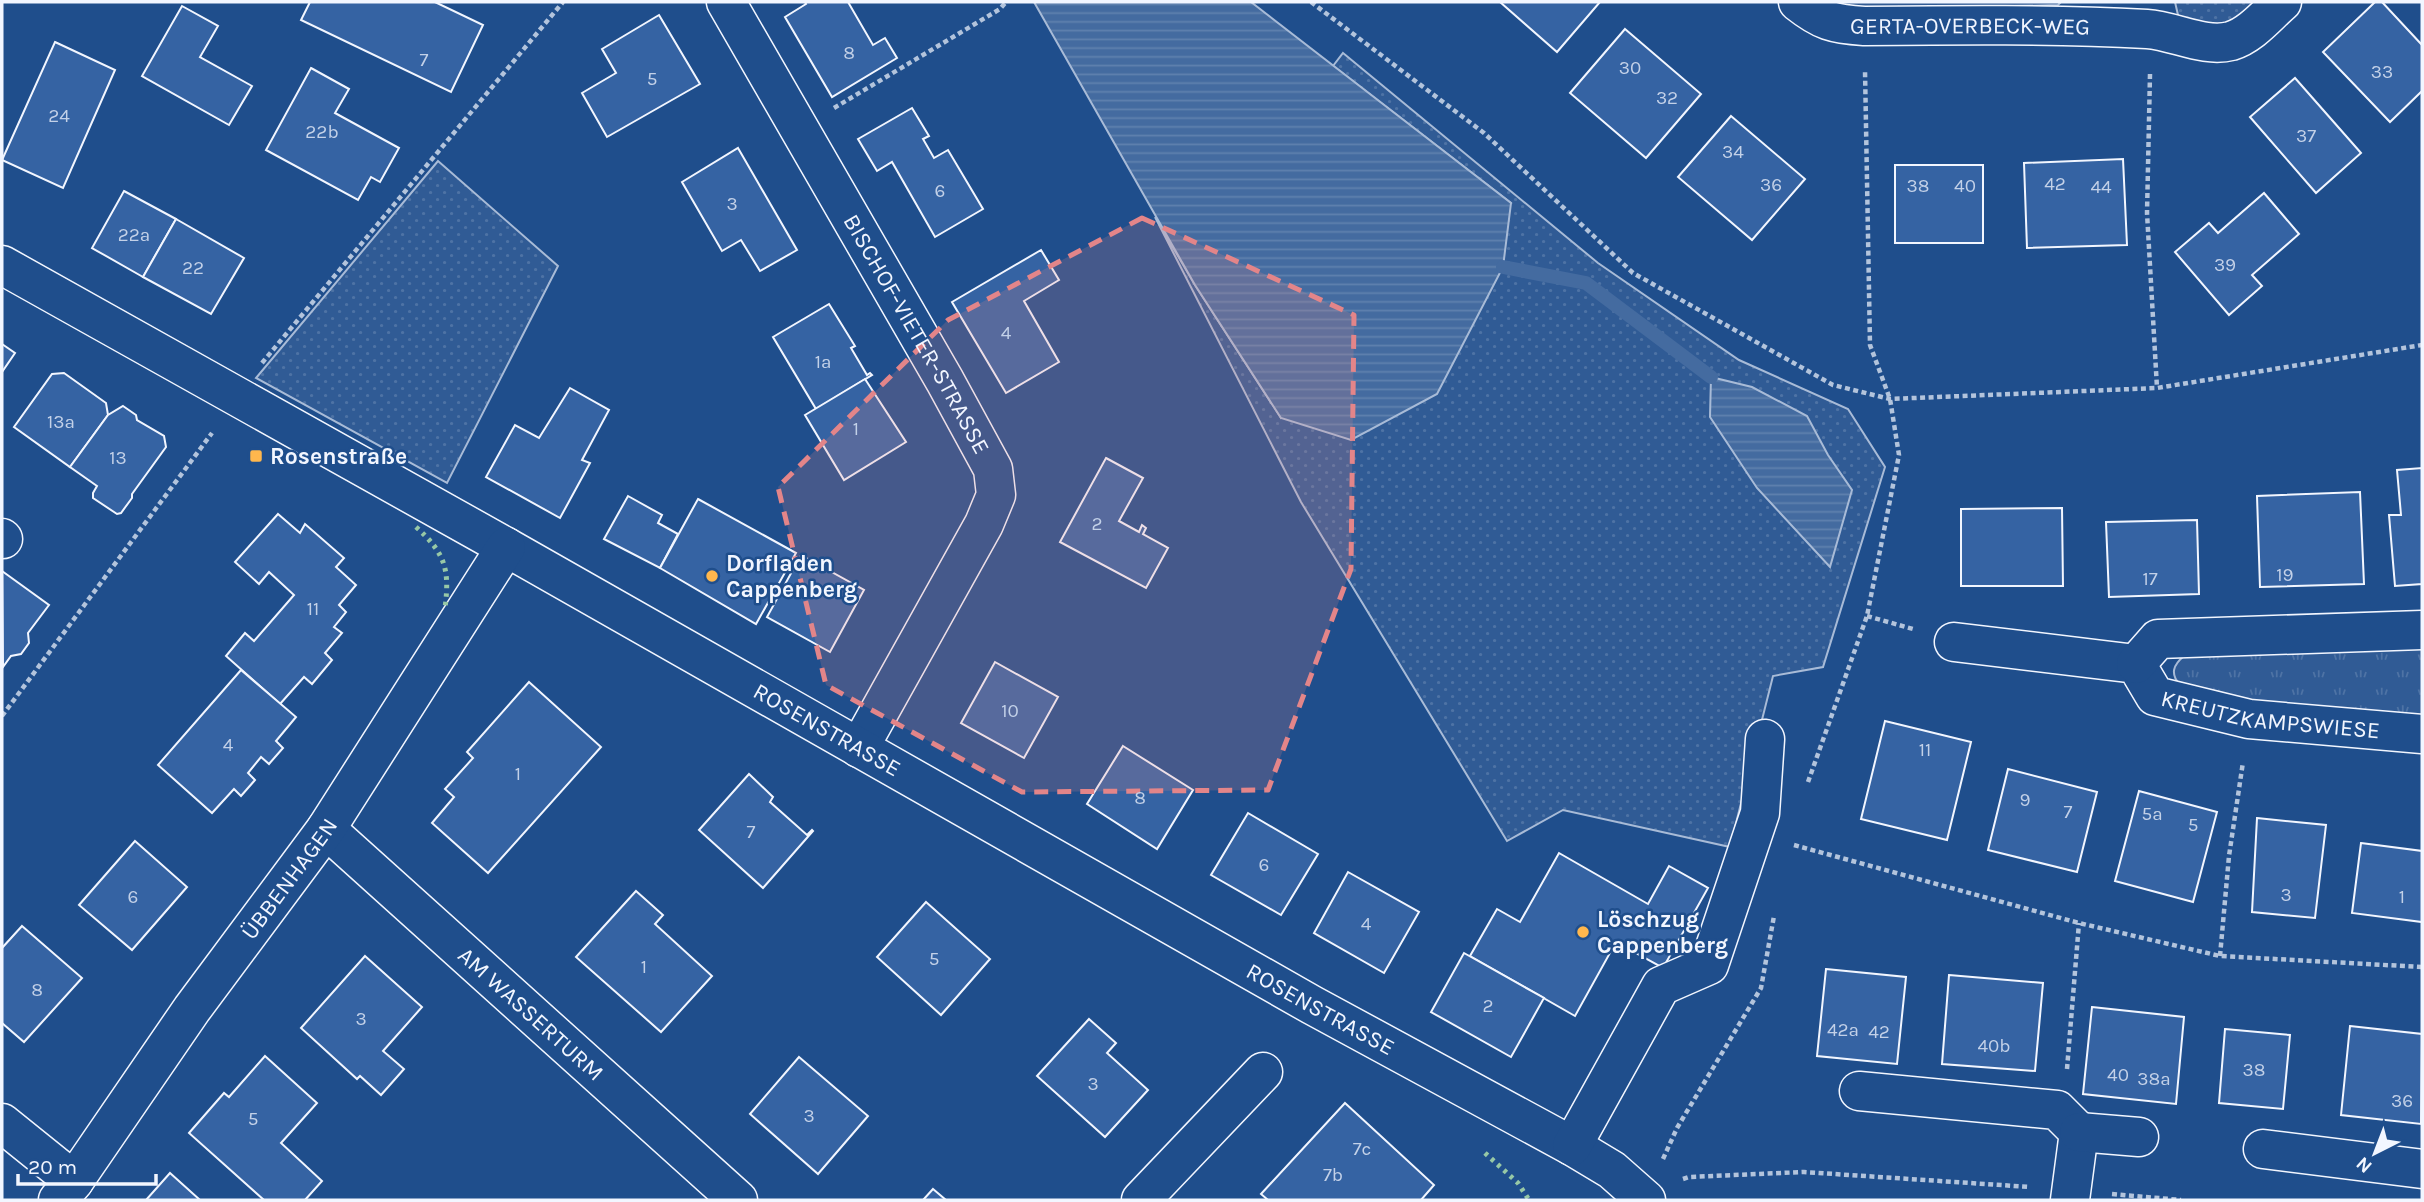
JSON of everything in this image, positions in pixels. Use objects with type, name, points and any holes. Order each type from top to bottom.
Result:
[{"type":"street","name":"BISCHOF-VIETER-STRASSE","points":[[726,2],[993,469],[996,495],[984,524],[859,748]]},
{"type":"street","name":"GERTA-OVERBECK-WEG","points":[[1798,2],[1834,24],[1864,26],[2047,25],[2151,16],[2213,42],[2231,41],[2246,34],[2282,2]]},
{"type":"street","name":"ROSENSTRASSE","points":[[2,265],[506,547],[1312,1005],[1572,1146],[1612,1170],[1645,1199]]},
{"type":"street","name":"ÜBBENHAGEN","points":[[66,1191],[192,1009],[326,829],[506,547]]},
{"type":"street","name":"KREUTZKAMPSWIESE","points":[[2136,664],[2158,639],[2422,630]]},
{"type":"street","name":"KREUTZKAMPSWIESE","points":[[1954,642],[2136,664]]},
{"type":"street","name":"KREUTZKAMPSWIESE","points":[[2136,664],[2155,696],[2249,719],[2422,734]]},
{"type":"street","points":[[1572,1146],[1661,986],[1709,965],[1760,813],[1765,739]]},
{"type":"street","name":"AM WASSERTURM","points":[[326,829],[738,1200]]},
{"type":"street","points":[[1141,1200],[1263,1072]]},
{"type":"street","points":[[1859,1091],[2068,1121],[2139,1137]]},
{"type":"street","points":[[2068,1121],[2071,1195]]},
{"type":"street","points":[[2,1123],[66,1191]]},
{"type":"street","points":[[2263,1149],[2422,1169]]},
{"type":"path","points":[[2,716],[248,380],[563,2]]},
{"type":"path","points":[[798,130],[1000,9],[1006,2]]},
{"type":"path","points":[[1311,2],[1484,133],[1633,273],[1833,385],[1890,399],[2157,388],[2422,345]]},
{"type":"path","points":[[2151,16],[2147,213],[2157,388]]},
{"type":"path","points":[[1805,792],[1867,616],[1899,455],[1890,399],[1870,345],[1864,26]]},
{"type":"path","points":[[2221,956],[2229,856],[2249,719]]},
{"type":"path","points":[[1787,843],[2079,923],[2221,956],[2422,967]]},
{"type":"path","points":[[1645,1199],[1677,1128],[1761,988],[1775,909]]},
{"type":"path","points":[[2068,1121],[2066,1086],[2079,923]]},
{"type":"path","points":[[1645,1199],[1689,1177],[1804,1172],[2071,1195],[2181,1200]]},
{"type":"highlighted area","points":[[1142,218],[1354,315],[1351,569],[1268,790],[1022,792],[826,685],[778,487],[948,320]]},
{"type":"green space","points":[[1824,2],[2061,2],[2058,5],[1854,10]]},
{"type":"green space","points":[[2175,2],[2261,2],[2232,28],[2184,24],[2178,15]]},
{"type":"green space","points":[[1343,53],[1598,263],[1739,360],[1848,409],[1885,467],[1823,667],[1773,676],[1730,847],[1563,810],[1507,841],[1301,502],[1155,217],[1195,285],[1281,418],[1511,203],[1333,66]]},
{"type":"green space","points":[[438,161],[558,266],[447,483],[256,378]]},
{"type":"green space","points":[[2422,647],[2422,718],[2247,702],[2180,685],[2174,673],[2175,666],[2184,656]]},
{"type":"shaded area","points":[[1034,2],[1251,2],[1511,203],[1503,267],[1437,394],[1351,440],[1281,418],[1195,285]]},
{"type":"shaded area","points":[[1711,377],[1752,387],[1807,416],[1828,455],[1852,490],[1830,567],[1757,488],[1710,417]]},
{"type":"building","points":[[310,2],[435,2],[483,25],[451,92],[301,20]]},
{"type":"building","points":[[805,2],[848,2],[873,45],[885,38],[897,58],[832,97],[785,17],[806,4]]},
{"type":"building","points":[[1500,2],[1600,2],[1557,52]]},
{"type":"building","points":[[2375,2],[2382,2],[2422,45],[2422,91],[2390,122],[2323,52]]},
{"type":"building","points":[[182,6],[218,26],[200,57],[252,86],[229,125],[142,76]]},
{"type":"building","points":[[659,15],[700,84],[607,137],[582,93],[616,73],[602,49]]},
{"type":"building","points":[[1625,29],[1701,94],[1646,158],[1570,93]]},
{"type":"building","points":[[55,42],[115,70],[63,188],[2,160]]},
{"type":"building","points":[[311,68],[349,89],[335,113],[399,148],[380,182],[371,177],[358,200],[266,150]]},
{"type":"building","points":[[2295,78],[2361,153],[2316,193],[2250,117]]},
{"type":"building","points":[[912,108],[929,136],[923,139],[934,158],[948,150],[983,209],[935,237],[892,162],[877,171],[858,139]]},
{"type":"building","points":[[1731,116],[1805,179],[1752,240],[1678,177]]},
{"type":"building","points":[[738,148],[797,250],[760,271],[741,240],[722,251],[682,182]]},
{"type":"building","points":[[2123,159],[2127,245],[2027,248],[2024,163]]},
{"type":"building","points":[[1895,165],[1983,165],[1983,243],[1895,243]]},
{"type":"building","points":[[124,191],[176,219],[143,277],[92,248]]},
{"type":"building","points":[[2264,193],[2299,234],[2252,275],[2262,286],[2229,315],[2175,252],[2209,223],[2218,233]]},
{"type":"building","points":[[176,219],[244,258],[211,314],[143,277]]},
{"type":"building","points":[[1041,250],[1059,280],[1024,301],[1059,362],[1006,393],[952,302]]},
{"type":"building","points":[[829,304],[855,346],[851,348],[867,375],[872,375],[816,409],[773,337]]},
{"type":"building","points":[[2,344],[15,353],[2,372]]},
{"type":"building","points":[[64,373],[106,403],[108,415],[70,467],[14,427],[52,374]]},
{"type":"building","points":[[865,379],[906,442],[844,480],[805,415]]},
{"type":"building","points":[[570,388],[609,410],[582,460],[590,463],[560,518],[486,477],[515,425],[539,438]]},
{"type":"building","points":[[123,406],[136,415],[137,420],[164,436],[166,447],[132,494],[132,498],[121,513],[117,514],[93,498],[97,486],[70,467],[108,415]]},
{"type":"building","points":[[1106,458],[1143,478],[1119,521],[1139,532],[1142,525],[1146,528],[1143,534],[1168,548],[1146,588],[1060,542]]},
{"type":"building","points":[[2422,468],[2422,584],[2395,586],[2389,515],[2401,515],[2397,470]]},
{"type":"building","points":[[2360,492],[2364,584],[2260,587],[2257,496]]},
{"type":"building","points":[[628,496],[662,515],[658,523],[678,534],[660,568],[604,539]]},
{"type":"building","points":[[698,499],[796,553],[756,624],[660,568]]},
{"type":"building","points":[[2062,508],[2063,586],[1961,586],[1961,509]]},
{"type":"building","points":[[278,514],[300,533],[305,524],[344,558],[336,567],[356,585],[339,605],[346,612],[334,627],[342,633],[325,653],[332,660],[312,684],[304,677],[280,704],[226,656],[245,633],[254,641],[294,595],[269,572],[259,584],[235,562]]},
{"type":"building","points":[[2197,520],[2199,594],[2109,597],[2106,522]]},
{"type":"building","points":[[801,555],[864,590],[830,652],[767,617]]},
{"type":"building","points":[[2,571],[49,605],[28,633],[29,643],[21,654],[11,656],[3,667]]},
{"type":"building","points":[[995,662],[1058,697],[1024,758],[961,723]]},
{"type":"building","points":[[241,670],[296,717],[276,741],[283,748],[269,764],[261,757],[248,773],[255,780],[241,796],[234,789],[212,813],[158,765]]},
{"type":"building","points":[[529,682],[601,747],[488,873],[432,823],[454,797],[445,789],[473,758],[467,752]]},
{"type":"building","points":[[1885,721],[1971,742],[1947,840],[1861,819]]},
{"type":"building","points":[[1123,746],[1193,790],[1157,849],[1087,804]]},
{"type":"building","points":[[2008,769],[2097,792],[2077,872],[1988,850]]},
{"type":"building","points":[[749,774],[773,797],[770,802],[807,835],[813,831],[763,888],[699,830]]},
{"type":"building","points":[[2139,791],[2217,812],[2193,902],[2115,881]]},
{"type":"building","points":[[1248,813],[1318,854],[1281,915],[1211,875]]},
{"type":"building","points":[[2257,818],[2326,825],[2315,918],[2252,912]]},
{"type":"building","points":[[135,841],[187,887],[132,950],[79,905]]},
{"type":"building","points":[[2361,843],[2422,851],[2422,922],[2352,913]]},
{"type":"building","name":"Löschzug Cappenberg","points":[[1559,853],[1648,904],[1669,866],[1708,888],[1663,968],[1616,942],[1575,1016],[1470,956],[1497,909],[1520,922]]},
{"type":"building","points":[[1348,872],[1419,912],[1384,973],[1314,933]]},
{"type":"building","points":[[636,891],[663,915],[655,924],[712,976],[661,1032],[576,957]]},
{"type":"building","points":[[926,902],[990,959],[941,1015],[877,957]]},
{"type":"building","points":[[22,926],[82,978],[24,1042],[2,1023],[2,948]]},
{"type":"building","points":[[1464,953],[1544,998],[1511,1057],[1431,1012]]},
{"type":"building","points":[[365,956],[422,1007],[383,1051],[404,1069],[381,1095],[360,1076],[357,1079],[301,1028]]},
{"type":"building","points":[[1826,969],[1906,977],[1897,1064],[1817,1056]]},
{"type":"building","points":[[1949,975],[2043,983],[2035,1071],[1942,1064]]},
{"type":"building","points":[[2092,1007],[2184,1017],[2176,1104],[2083,1094]]},
{"type":"building","points":[[1089,1019],[1116,1043],[1107,1053],[1148,1090],[1105,1137],[1037,1076]]},
{"type":"building","points":[[2350,1026],[2422,1034],[2421,1124],[2341,1115]]},
{"type":"building","points":[[2225,1029],[2290,1035],[2283,1109],[2219,1103]]},
{"type":"building","points":[[265,1056],[317,1103],[281,1143],[322,1181],[305,1200],[264,1200],[189,1133],[224,1093],[229,1097]]},
{"type":"building","points":[[799,1057],[868,1116],[818,1174],[750,1114]]},
{"type":"building","points":[[1345,1103],[1434,1185],[1421,1200],[1268,1200],[1261,1194]]},
{"type":"building","points":[[170,1173],[200,1200],[146,1200]]},
{"type":"building","points":[[933,1189],[946,1200],[923,1200]]},
{"type":"waterway","points":[[1503,267],[1586,283],[1711,377]]},
{"type":"hedge","points":[[416,527],[433,545],[443,563],[447,583],[445,608]]},
{"type":"hedge","points":[[1485,1153],[1518,1183],[1529,1200]]},
{"type":"place","name":"Rosenstraße","points":[[256,456]]},
{"type":"place","name":"Dorfladen Cappenberg","points":[[712,576]]},
{"type":"place","name":"Löschzug Cappenberg","points":[[1583,932]]}]
